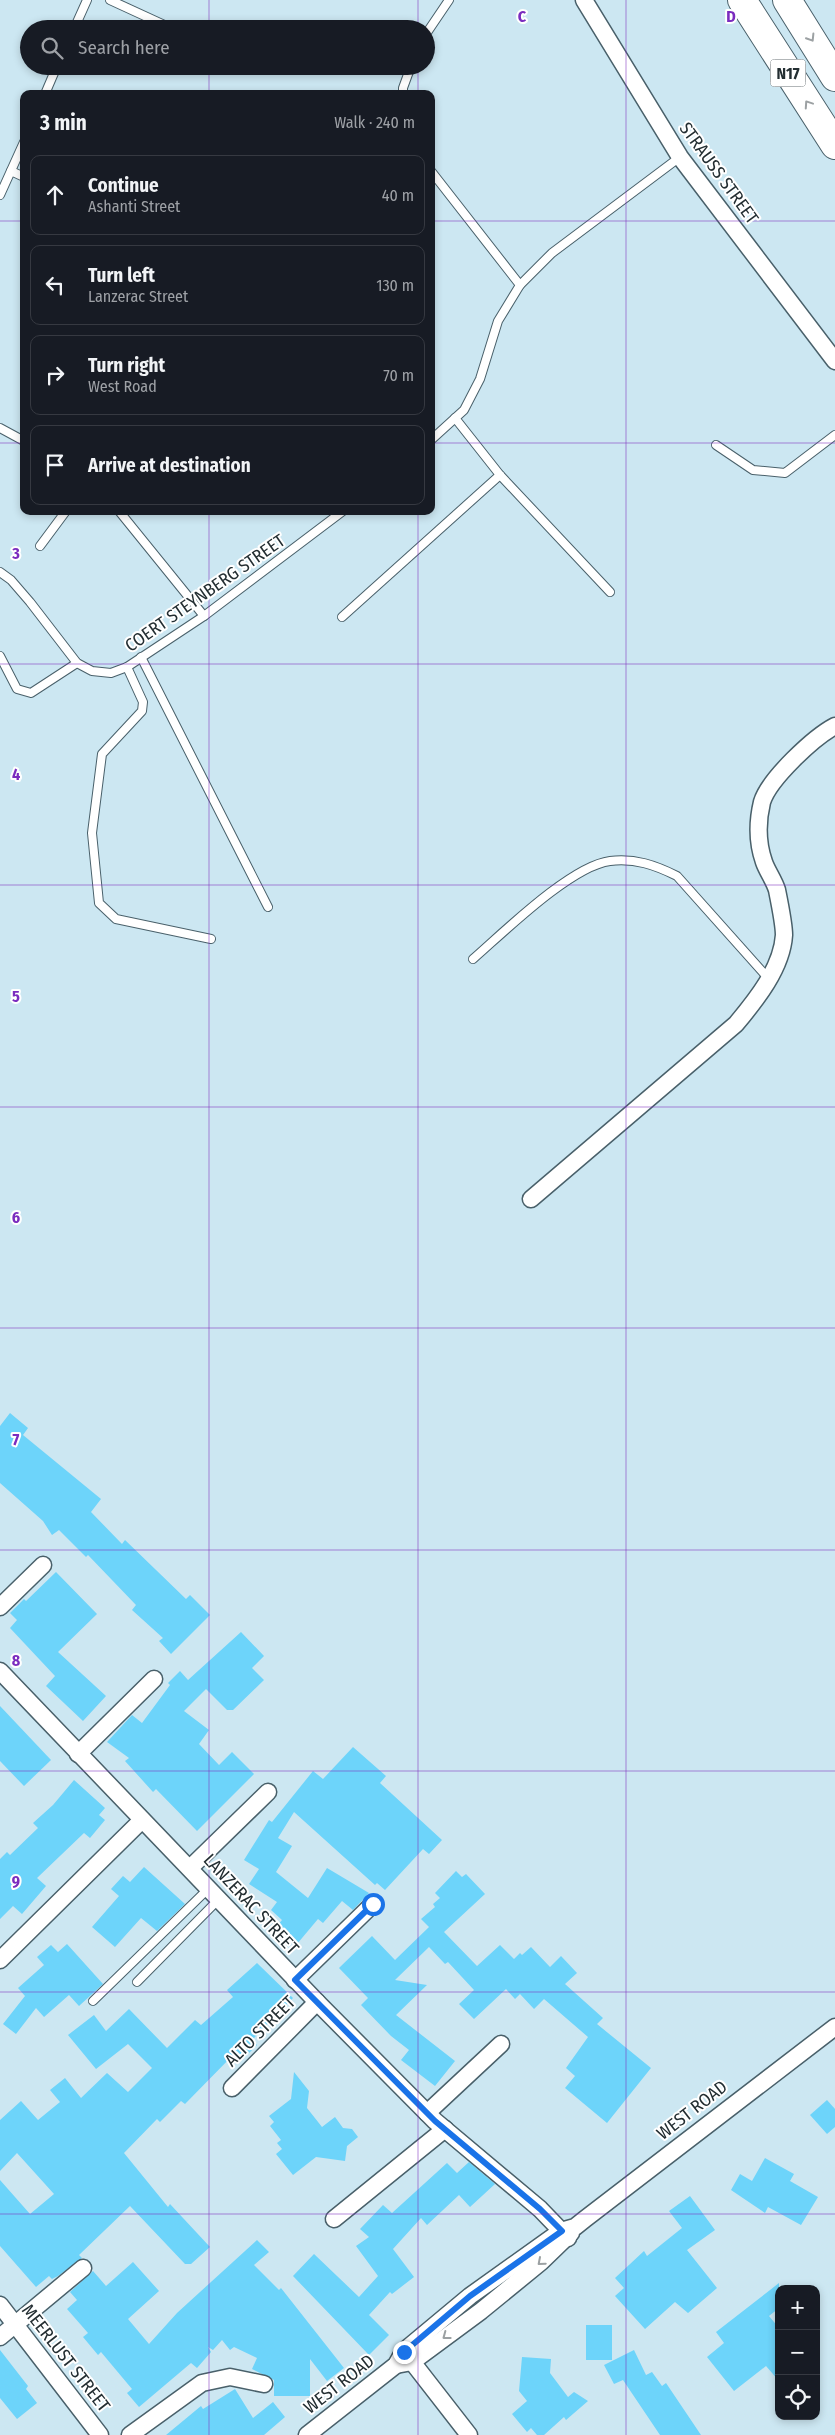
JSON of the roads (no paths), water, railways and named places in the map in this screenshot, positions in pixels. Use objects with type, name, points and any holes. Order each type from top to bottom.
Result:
[{"type":"highway","name":"N17","points":[[742,0],[835,145]]},
{"type":"highway","name":"N17","points":[[787,0],[835,77]]},
{"type":"street","name":"STRAUSS STREET","points":[[584,0],[680,157],[835,362]]},
{"type":"street","points":[[531,1199],[736,1024],[753,1004],[778,958],[784,934],[777,890],[764,862],[757,833],[763,800],[795,758],[812,742],[835,726]]},
{"type":"street","points":[[0,1606],[43,1566]]},
{"type":"street","name":"LANZERAC STREET","points":[[0,1671],[295,1980],[427,2113],[568,2232]]},
{"type":"street","points":[[78,1754],[154,1679]]},
{"type":"street","points":[[190,1868],[268,1792]]},
{"type":"street","points":[[0,1960],[142,1820]]},
{"type":"street","points":[[295,1980],[373,1904]]},
{"type":"street","name":"ALTO STREET","points":[[232,2088],[317,2002]]},
{"type":"street","name":"WEST ROAD","points":[[307,2435],[404,2359],[513,2286],[568,2232],[835,2027]]},
{"type":"street","points":[[427,2113],[501,2044]]},
{"type":"street","points":[[334,2219],[445,2130]]},
{"type":"street","points":[[0,2336],[83,2268]]},
{"type":"street","name":"MEERLUST STREET","points":[[0,2305],[100,2435]]},
{"type":"street","points":[[404,2359],[469,2435]]},
{"type":"street","points":[[130,2435],[202,2383],[230,2377],[264,2384]]},
{"type":"lane","points":[[78,20],[87,0]]},
{"type":"lane","points":[[110,0],[153,20]]},
{"type":"lane","points":[[435,21],[449,0]]},
{"type":"lane","points":[[47,90],[54,75]]},
{"type":"lane","points":[[403,90],[408,75]]},
{"type":"lane","points":[[0,194],[20,151]]},
{"type":"lane","points":[[435,436],[464,410],[480,379],[498,321],[520,285],[552,253],[680,157]]},
{"type":"lane","points":[[11,171],[20,175]]},
{"type":"lane","points":[[435,176],[520,285]]},
{"type":"lane","points":[[455,418],[500,475],[610,592]]},
{"type":"lane","points":[[0,428],[20,439]]},
{"type":"lane","points":[[716,445],[753,470],[785,473],[835,435]]},
{"type":"lane","points":[[342,617],[500,475]]},
{"type":"lane","points":[[40,546],[63,515]]},
{"type":"lane","points":[[122,515],[204,616]]},
{"type":"lane","name":"COERT STEYNBERG STREET","points":[[77,663],[92,671],[111,673],[126,667],[204,616],[338,515]]},
{"type":"lane","points":[[0,572],[11,580],[30,602],[77,663],[31,693],[17,689],[0,656]]},
{"type":"lane","points":[[141,658],[268,907]]},
{"type":"lane","points":[[126,667],[143,702],[142,712],[102,754],[92,833],[99,903],[116,919],[212,939]]},
{"type":"lane","points":[[473,958],[556,889],[586,869],[609,861],[637,860],[677,876],[768,978]]},
{"type":"lane","points":[[137,1982],[214,1894]]},
{"type":"lane","points":[[93,2001],[214,1894]]}]
